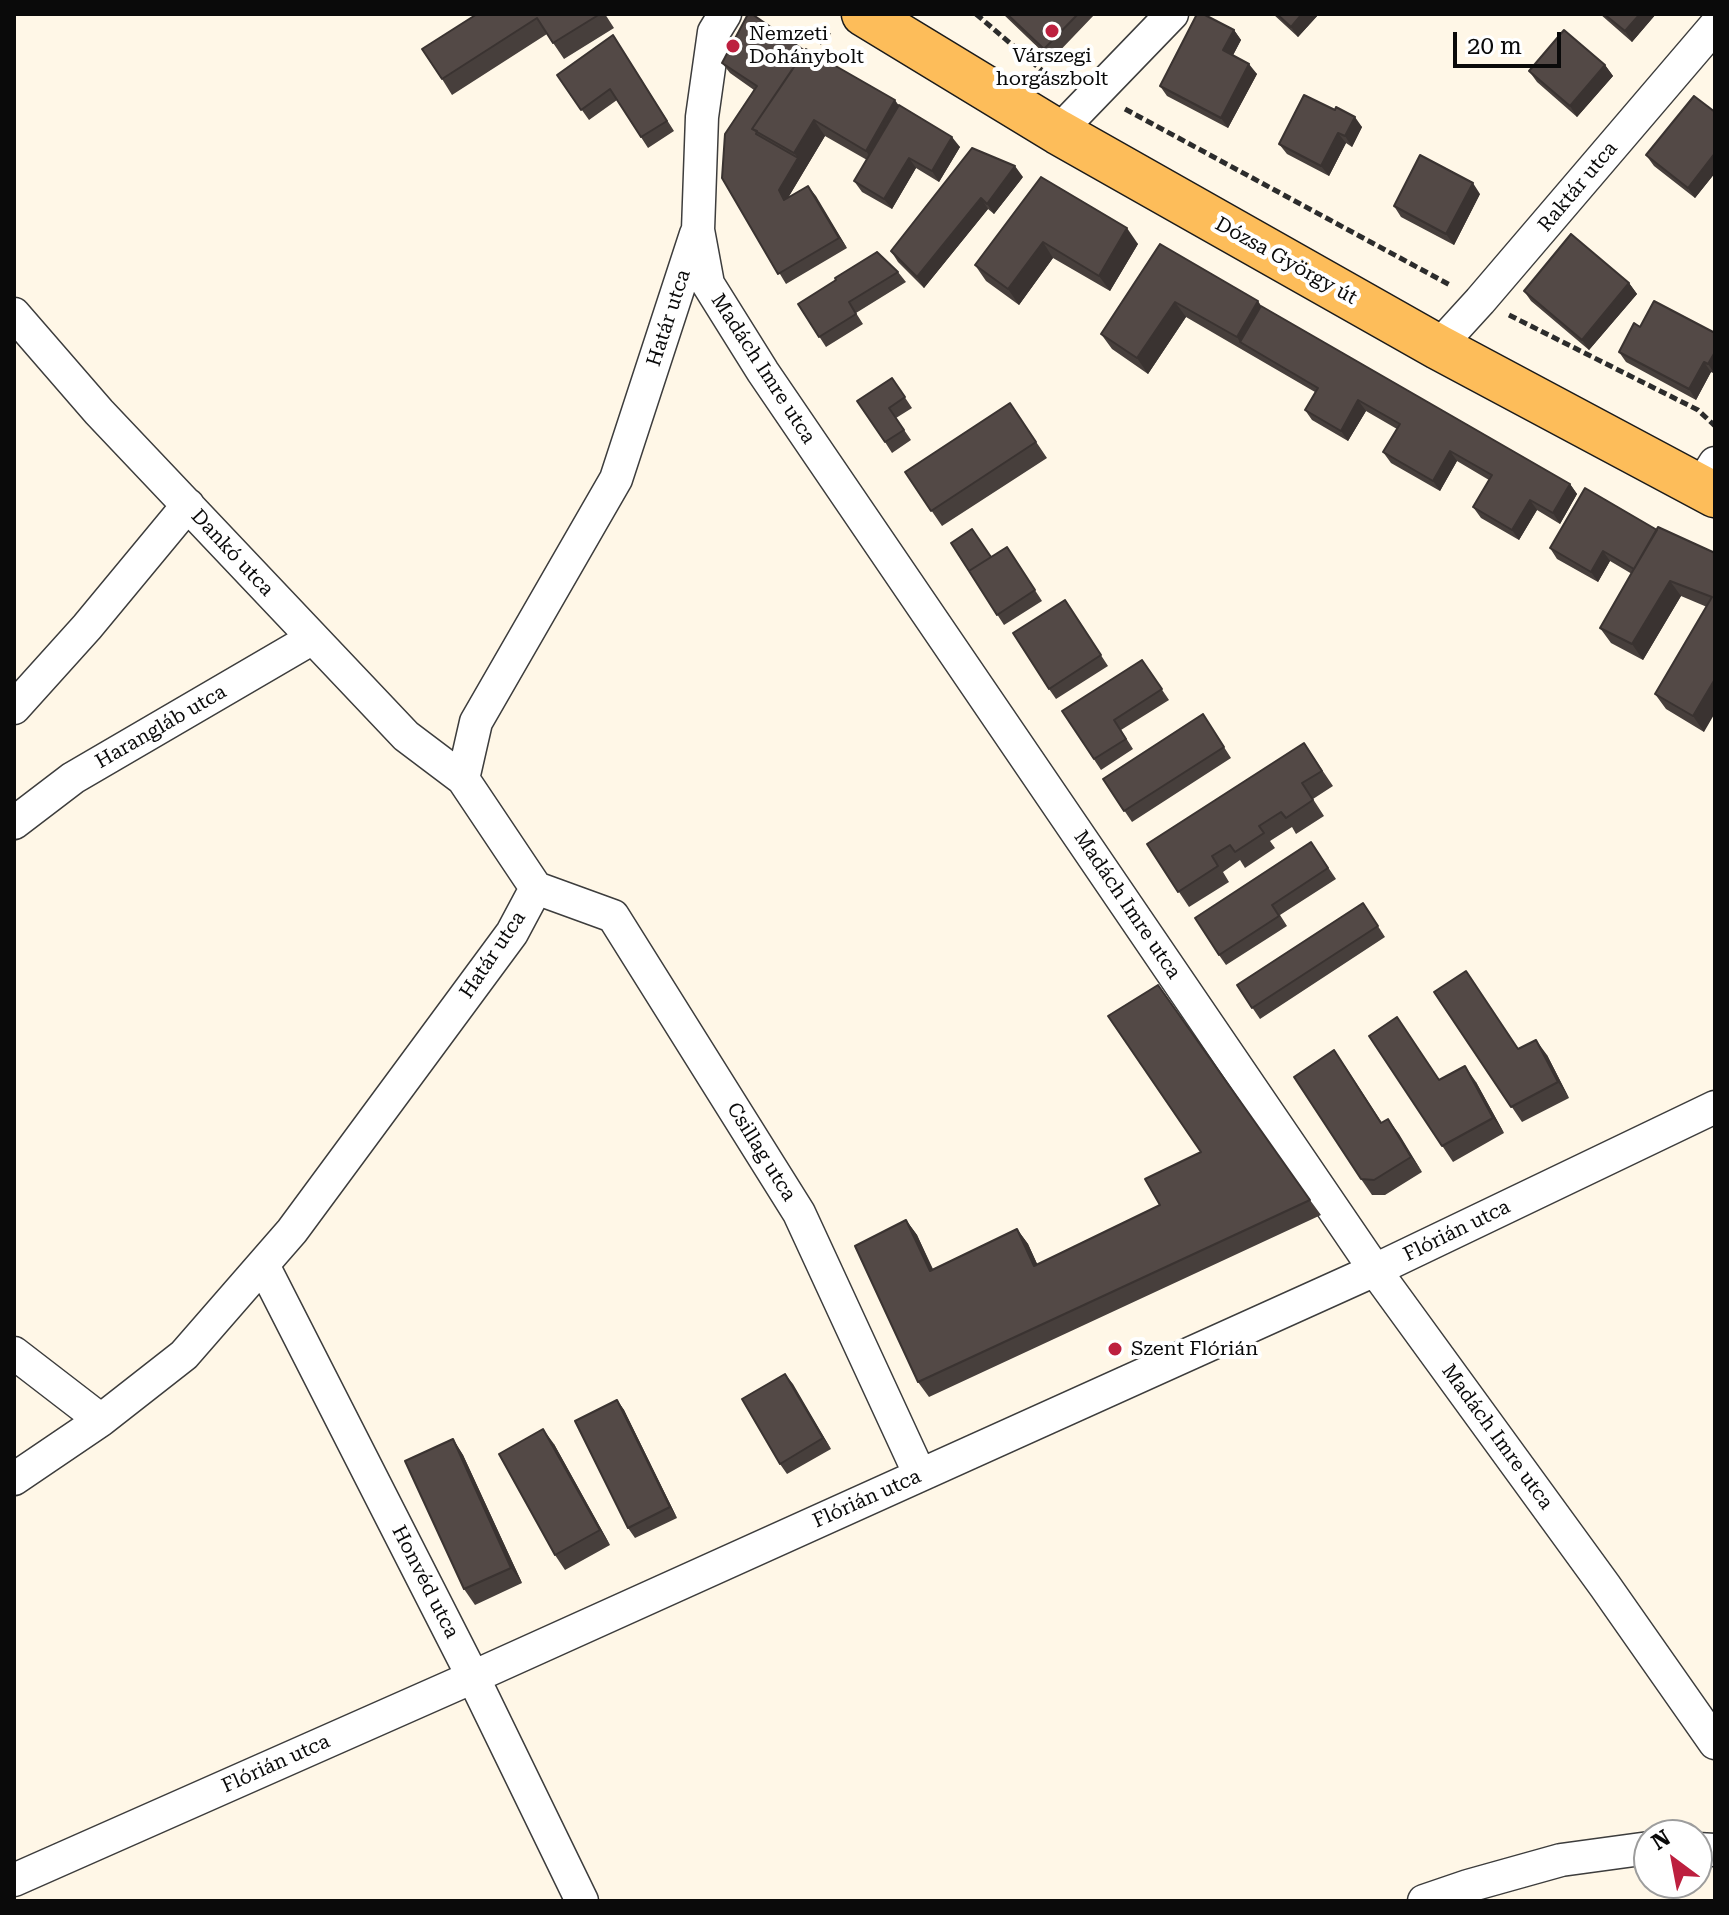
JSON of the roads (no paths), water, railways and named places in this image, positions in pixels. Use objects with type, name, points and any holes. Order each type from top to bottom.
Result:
[{"type":"main road","name":"Dózsa György út","points":[[864,14],[1058,132],[1438,347],[1710,482]]},
{"type":"street","name":"Madách Imre utca","points":[[725,14],[714,32],[702,117],[698,230],[708,284],[763,372],[1375,1270],[1715,1743]]},
{"type":"street","points":[[1058,132],[1172,14]]},
{"type":"street","name":"Raktár utca","points":[[1438,347],[1715,26]]},
{"type":"street","name":"Határ utca","points":[[14,1479],[101,1420],[184,1355],[292,1231],[512,933],[536,888],[463,779],[476,722],[616,479],[698,230]]},
{"type":"street","name":"Dankó utca","points":[[14,314],[99,412],[406,736],[463,779]]},
{"type":"street","points":[[14,708],[87,627],[188,505]]},
{"type":"street","name":"Harangláb utca","points":[[14,823],[73,778],[313,638]]},
{"type":"street","name":"Csillag utca","points":[[536,888],[613,916],[799,1213],[920,1475]]},
{"type":"street","name":"Flórián utca","points":[[14,1880],[473,1677],[1375,1270],[1715,1107]]},
{"type":"street","name":"Honvéd utca","points":[[263,1265],[473,1677],[582,1901]]},
{"type":"street","points":[[14,1353],[101,1420]]},
{"type":"street","points":[[1424,1901],[1561,1860],[1633,1850]]},
{"type":"place","name":"Várszegi horgászbolt","points":[[1052,31]]},
{"type":"place","name":"Nemzeti Dohánybolt","points":[[733,46]]},
{"type":"place","name":"Szent Flórián","points":[[1115,1349]]}]
